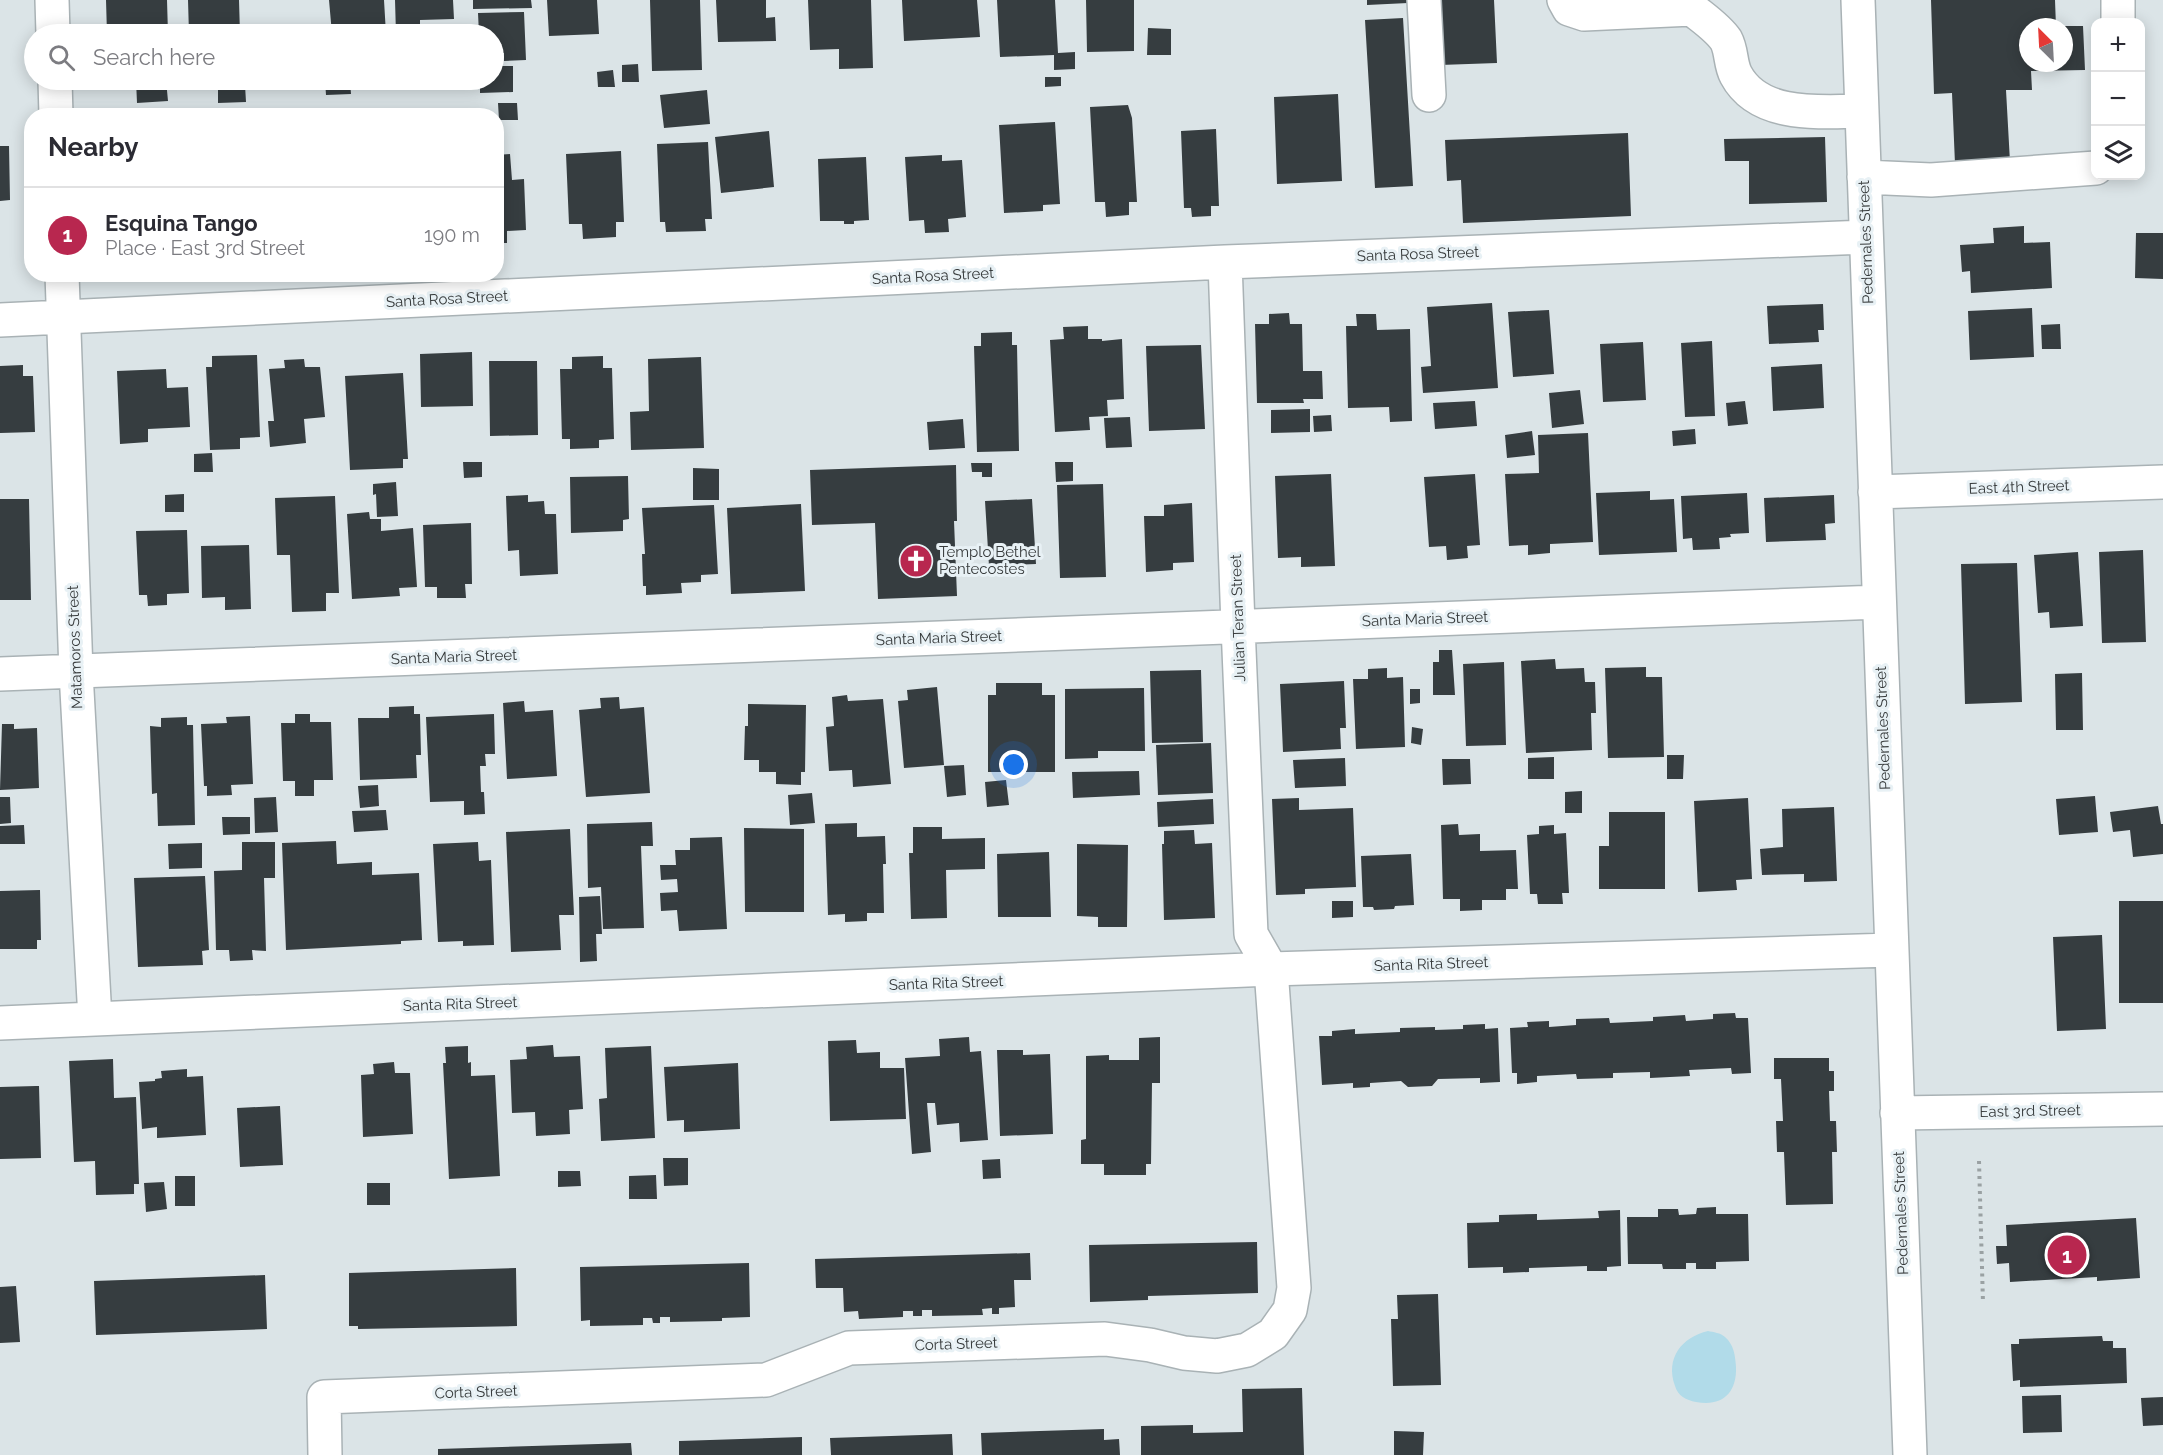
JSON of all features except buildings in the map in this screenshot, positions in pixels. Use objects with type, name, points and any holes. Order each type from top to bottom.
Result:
[{"type":"street","points":[[52,0],[53,24]]},
{"type":"street","points":[[1424,0],[1429,94]]},
{"type":"street","points":[[1564,0],[1569,9],[1584,14],[1692,9],[1726,40],[1731,65],[1737,78],[1744,87],[1764,103],[1789,109],[1862,111]]},
{"type":"street","name":"Pedernales Street","points":[[1858,0],[1910,1455]]},
{"type":"street","points":[[2118,0],[2118,18]]},
{"type":"street","points":[[55,90],[56,108]]},
{"type":"street","points":[[1864,177],[1931,180],[2091,168]]},
{"type":"street","name":"Santa Rosa Street","points":[[0,320],[1225,262],[1866,237]]},
{"type":"street","name":"Julian Teran Street","points":[[1225,262],[1251,934],[1271,969]]},
{"type":"street","name":"Matamoros Street","points":[[62,282],[76,672],[95,1019]]},
{"type":"street","name":"East 4th Street","points":[[1875,492],[2163,482]]},
{"type":"street","name":"Santa Maria Street","points":[[0,674],[1879,602]]},
{"type":"street","name":"Santa Rita Street","points":[[0,1023],[1271,969],[1891,950]]},
{"type":"street","name":"Corta Street","points":[[325,1455],[324,1397],[766,1380],[849,1348],[1105,1339],[1150,1345],[1184,1353],[1217,1356],[1247,1350],[1273,1334],[1290,1310],[1294,1288],[1271,969]]},
{"type":"street","name":"East 3rd Street","points":[[1897,1113],[2163,1108]]},
{"type":"path","points":[[1979,1161],[1983,1303]]},
{"type":"shaded area","points":[[1708,1331],[1721,1335],[1730,1343],[1734,1350],[1736,1376],[1731,1391],[1726,1396],[1720,1400],[1705,1403],[1689,1400],[1680,1395],[1672,1376],[1672,1366],[1683,1344],[1690,1338]]},
{"type":"place","name":"Templo Bethel Pentecostes","points":[[916,561]]},
{"type":"place","name":"Esquina Tango","points":[[2067,1255]]}]
